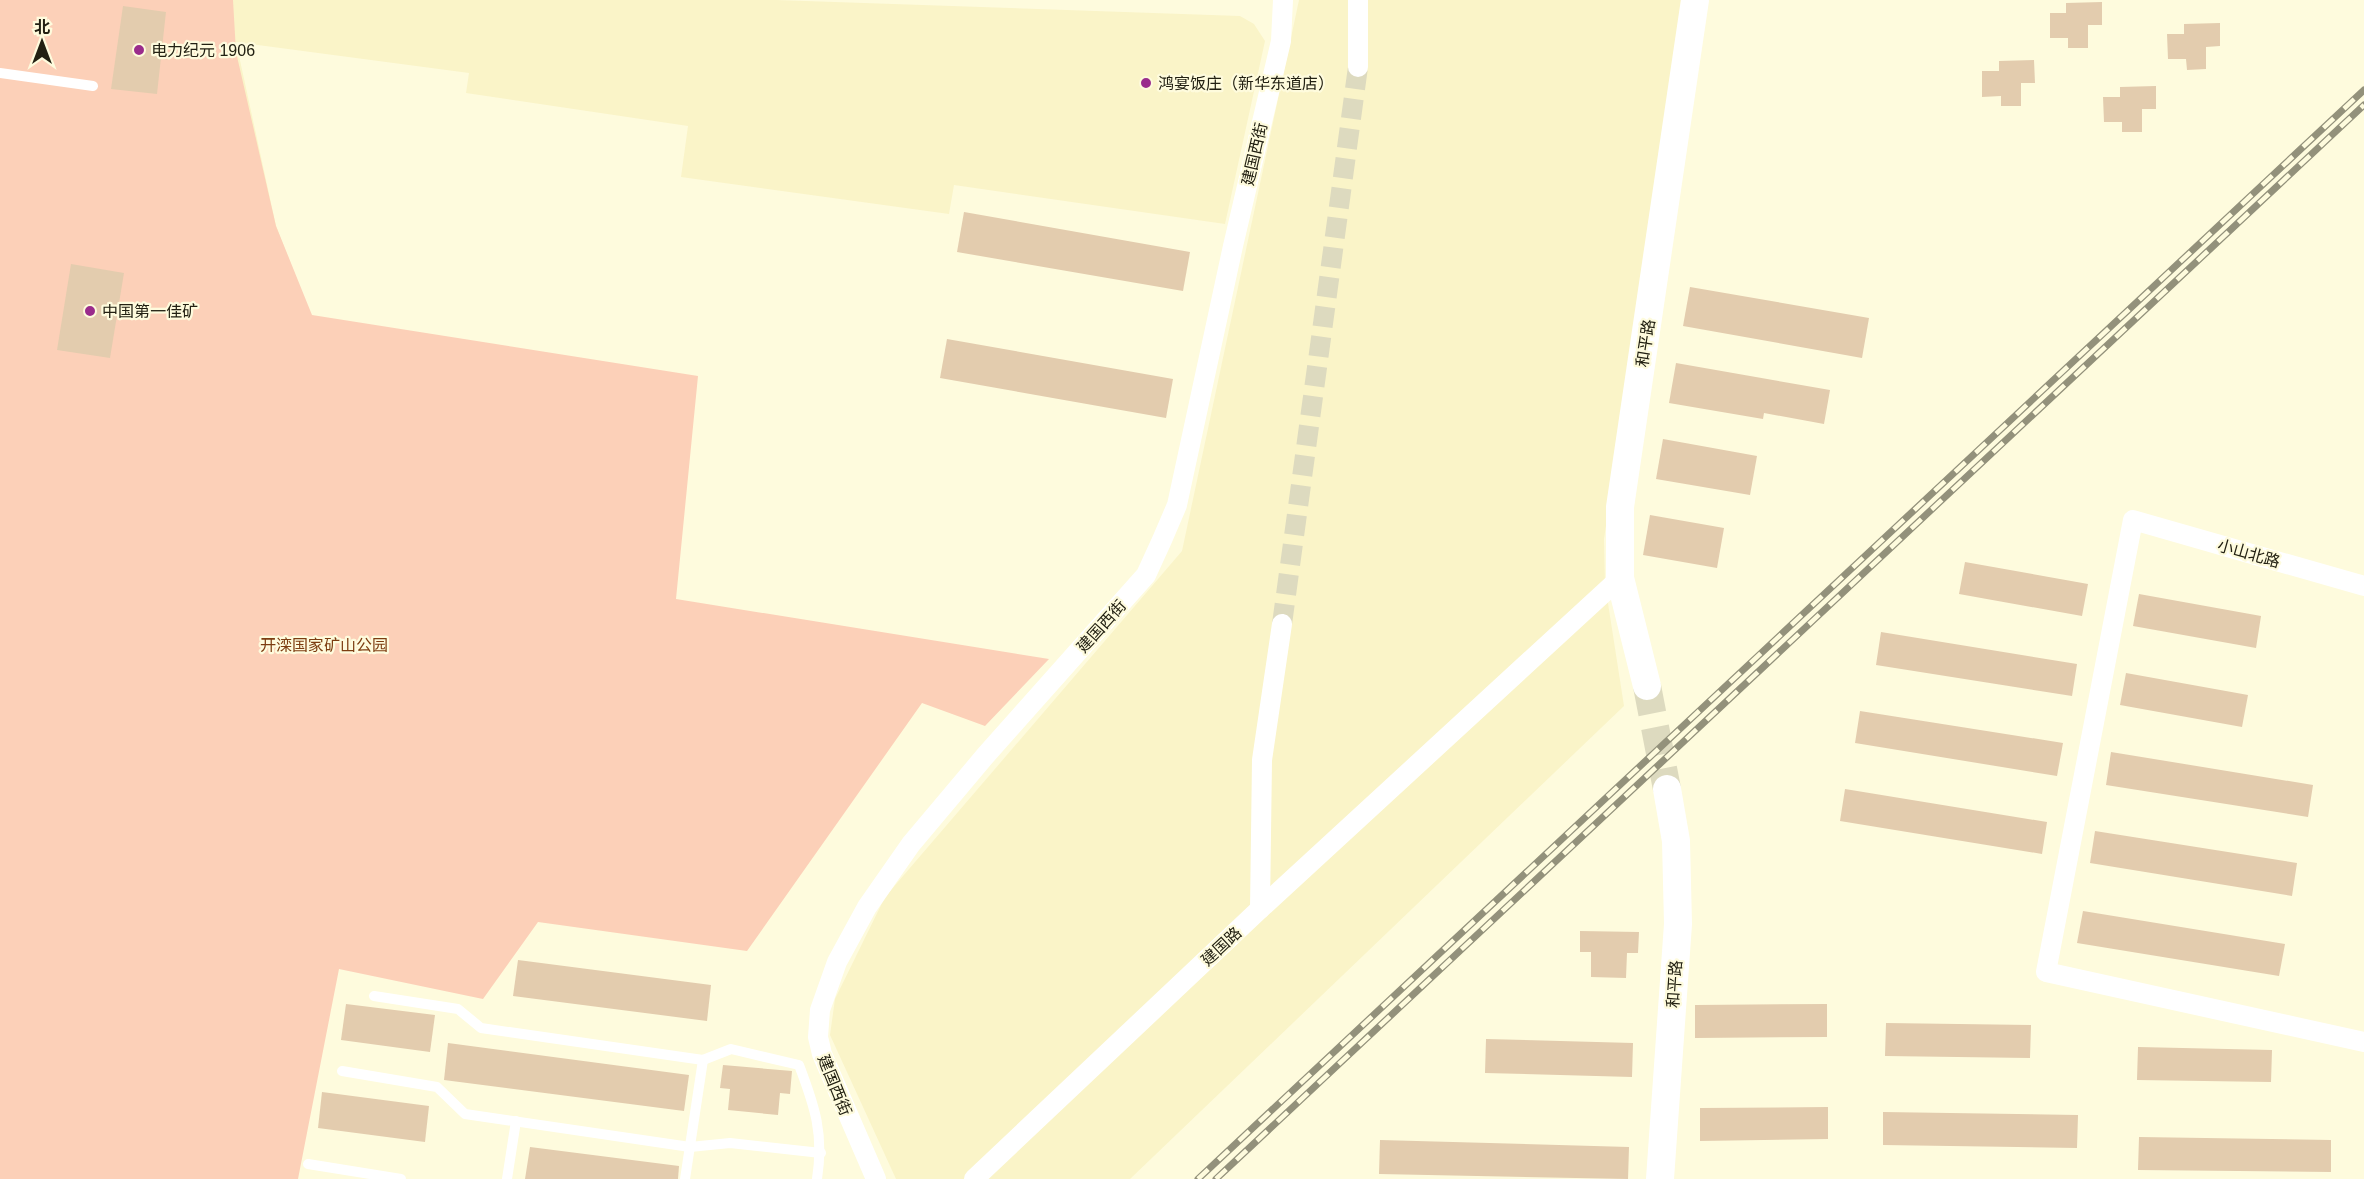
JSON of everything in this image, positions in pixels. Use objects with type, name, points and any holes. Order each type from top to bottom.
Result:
[{"type":"street","name":"建国西街","points":[[876,1179],[822,1054],[818,1037],[827,990],[837,962],[867,907],[911,844],[985,756],[1146,576],[1177,505],[1233,246],[1281,41],[1283,0]]},
{"type":"street","points":[[1358,0],[1358,67]]},
{"type":"street","name":"和平路","points":[[1647,686],[1620,578],[1620,507],[1695,0]]},
{"type":"street","name":"小山北路","points":[[2364,586],[2133,520],[2046,972],[2364,1042]]},
{"type":"street","name":"建国路","points":[[974,1179],[1260,909],[1620,578]]},
{"type":"street","points":[[1260,909],[1262,760],[1282,624]]},
{"type":"street","name":"和平路","points":[[1660,1179],[1678,924],[1676,841],[1667,789]]},
{"type":"lane","points":[[0,73],[93,86]]},
{"type":"lane","points":[[374,996],[458,1009],[481,1028],[703,1060],[731,1049],[799,1065],[815,1109],[821,1153],[817,1179]]},
{"type":"lane","points":[[685,1179],[703,1060]]},
{"type":"lane","points":[[342,1071],[437,1088],[465,1114],[690,1147],[730,1143],[821,1153]]},
{"type":"lane","points":[[507,1179],[516,1121]]},
{"type":"lane","points":[[308,1164],[401,1179]]},
{"type":"shaded area","points":[[231,0],[233,2],[233,0],[776,0],[1240,16],[1254,24],[1265,41],[1225,224],[954,185],[949,214],[681,177],[688,126],[466,93],[469,73],[236,42],[276,226],[311,315],[5,1179]]},
{"type":"shaded area","points":[[1299,0],[1685,0],[1604,539],[1605,584],[1624,706],[1130,1179],[896,1179],[830,1035],[835,999],[885,897],[1182,551]]},
{"type":"green space","name":"开滦国家矿山公园","points":[[0,0],[233,0],[236,52],[276,226],[312,315],[698,376],[676,599],[1049,659],[985,726],[922,703],[747,951],[538,922],[483,999],[339,969],[298,1179],[0,1179]]},
{"type":"building","points":[[2102,2],[2102,25],[2088,25],[2088,48],[2068,48],[2068,38],[2050,38],[2050,13],[2066,13],[2066,3]]},
{"type":"building","name":"电力纪元 1906","points":[[123,6],[166,12],[157,94],[111,89]]},
{"type":"building","points":[[2220,23],[2220,46],[2206,47],[2206,69],[2187,70],[2186,59],[2168,59],[2167,34],[2184,34],[2184,24]]},
{"type":"building","points":[[2034,60],[2035,83],[2021,83],[2021,106],[2001,106],[2001,96],[1982,97],[1982,71],[1999,71],[1999,61]]},
{"type":"building","points":[[2156,86],[2156,109],[2142,109],[2142,132],[2122,132],[2122,122],[2104,122],[2103,97],[2120,97],[2120,87]]},
{"type":"building","points":[[964,212],[1190,252],[1183,291],[957,252]]},
{"type":"building","name":"中国第一佳矿","points":[[71,264],[124,273],[110,358],[57,350]]},
{"type":"building","points":[[1690,287],[1869,318],[1862,358],[1683,326]]},
{"type":"building","points":[[947,339],[1173,379],[1166,418],[940,378]]},
{"type":"building","points":[[1676,363],[1830,390],[1824,424],[1764,413],[1763,419],[1669,403]]},
{"type":"building","points":[[1663,439],[1757,456],[1750,495],[1656,479]]},
{"type":"building","points":[[1650,515],[1724,528],[1717,568],[1643,555]]},
{"type":"building","points":[[1965,562],[2088,584],[2082,616],[1959,594]]},
{"type":"building","points":[[2139,594],[2261,616],[2256,648],[2133,626]]},
{"type":"building","points":[[1881,632],[2077,664],[2072,696],[1876,665]]},
{"type":"building","points":[[2126,673],[2248,695],[2242,727],[2120,705]]},
{"type":"building","points":[[1860,711],[2063,743],[2057,776],[1855,743]]},
{"type":"building","points":[[2111,752],[2313,785],[2308,817],[2106,785]]},
{"type":"building","points":[[1845,789],[2047,822],[2042,854],[1840,821]]},
{"type":"building","points":[[2095,831],[2297,863],[2292,896],[2090,863]]},
{"type":"building","points":[[2083,911],[2285,944],[2279,976],[2077,943]]},
{"type":"building","points":[[1580,931],[1639,932],[1638,953],[1627,953],[1626,978],[1591,977],[1591,952],[1580,952]]},
{"type":"building","points":[[518,960],[711,985],[707,1021],[513,996]]},
{"type":"building","points":[[346,1004],[435,1015],[430,1052],[341,1040]]},
{"type":"building","points":[[1827,1004],[1827,1037],[1695,1038],[1695,1005]]},
{"type":"building","points":[[1886,1023],[2031,1025],[2030,1058],[1885,1056]]},
{"type":"building","points":[[1486,1039],[1633,1043],[1632,1077],[1485,1073]]},
{"type":"building","points":[[448,1043],[689,1075],[684,1111],[444,1080]]},
{"type":"building","points":[[2138,1047],[2272,1050],[2271,1082],[2137,1080]]},
{"type":"building","points":[[723,1065],[792,1071],[790,1094],[780,1093],[778,1115],[728,1110],[730,1089],[720,1088]]},
{"type":"building","points":[[322,1092],[429,1106],[425,1142],[318,1128]]},
{"type":"building","points":[[1828,1107],[1828,1139],[1700,1141],[1700,1108]]},
{"type":"building","points":[[1883,1112],[2078,1115],[2077,1148],[1883,1145]]},
{"type":"building","points":[[2139,1137],[2331,1140],[2331,1172],[2138,1170]]},
{"type":"building","points":[[1380,1140],[1629,1147],[1628,1179],[1379,1174]]},
{"type":"building","points":[[530,1147],[679,1166],[678,1179],[525,1179]]},
{"type":"tunnel","points":[[1282,624],[1358,67]]},
{"type":"tunnel","points":[[1647,686],[1667,789]]},
{"type":"railway","points":[[1198,1179],[2364,90]]},
{"type":"railway","points":[[1216,1179],[2364,105]]},
{"type":"place","name":"电力纪元 1906","points":[[139,50]]},
{"type":"place","name":"鸿宴饭庄（新华东道店）","points":[[1146,83]]},
{"type":"place","name":"中国第一佳矿","points":[[90,311]]}]
